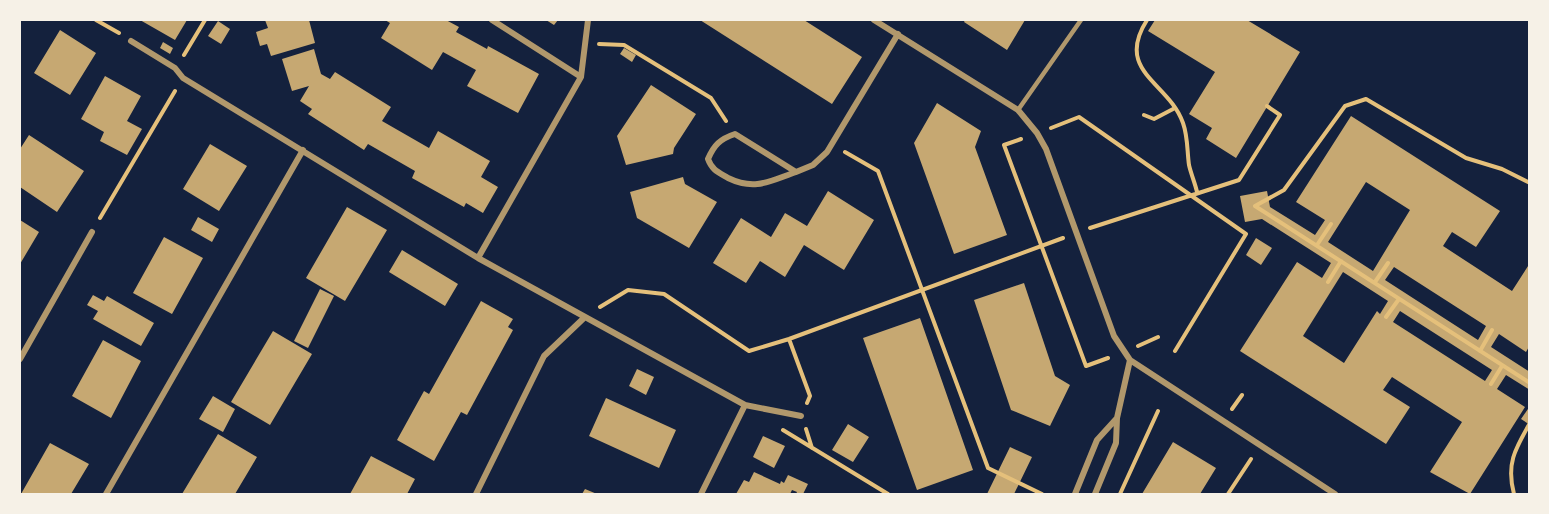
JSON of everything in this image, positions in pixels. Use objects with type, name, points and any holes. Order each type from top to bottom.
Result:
[{"type":"street","points":[[492,20],[581,77]]},
{"type":"street","points":[[478,258],[581,77],[588,20]]},
{"type":"street","points":[[874,20],[1017,110],[1037,133],[1046,149],[1122,352],[1130,360],[1335,495]]},
{"type":"street","points":[[796,172],[735,134],[723,138],[714,146],[708,159],[712,169],[743,185],[760,185],[796,172],[813,165],[832,144],[898,34]]},
{"type":"street","points":[[131,40],[176,68],[183,78],[478,258],[745,405],[801,416]]},
{"type":"street","points":[[106,495],[303,150]]},
{"type":"street","points":[[20,359],[92,232]]},
{"type":"street","points":[[476,495],[544,356],[585,316]]},
{"type":"street","points":[[1095,495],[1116,443],[1117,418],[1130,360]]},
{"type":"street","points":[[701,495],[745,405]]},
{"type":"street","points":[[1075,495],[1097,440],[1117,418]]},
{"type":"lane","points":[[1017,110],[1081,20]]},
{"type":"path","points":[[96,20],[131,40]]},
{"type":"path","points":[[176,68],[205,20]]},
{"type":"path","points":[[1147,20],[1138,34],[1135,49],[1151,83],[1172,101],[1183,122],[1189,165],[1197,192]]},
{"type":"path","points":[[586,43],[624,45],[711,98],[735,134]]},
{"type":"path","points":[[92,232],[183,78]]},
{"type":"path","points":[[1530,183],[1502,169],[1466,158],[1366,99],[1344,106],[1284,190],[1255,206],[1530,383]]},
{"type":"path","points":[[585,316],[628,290],[664,294],[749,351],[789,339],[1040,246],[1197,192],[1239,180],[1280,115],[1268,106]]},
{"type":"path","points":[[1144,115],[1154,119],[1175,108]]},
{"type":"path","points":[[1158,337],[1086,366],[1004,145],[1080,117],[1246,234],[1175,351]]},
{"type":"path","points":[[832,144],[878,171],[988,468],[1042,495]]},
{"type":"path","points":[[1317,245],[1331,224]]},
{"type":"path","points":[[1328,282],[1341,261]]},
{"type":"path","points":[[1375,282],[1388,263]]},
{"type":"path","points":[[1386,317],[1399,299]]},
{"type":"path","points":[[1480,351],[1492,330]]},
{"type":"path","points":[[789,339],[810,396],[801,416],[812,449]]},
{"type":"path","points":[[1491,384],[1502,366]]},
{"type":"path","points":[[1119,495],[1158,411]]},
{"type":"path","points":[[1514,495],[1510,483],[1512,455],[1530,423]]},
{"type":"path","points":[[774,424],[888,495]]},
{"type":"path","points":[[1228,495],[1259,445]]},
{"type":"building","points":[[140,20],[187,20],[175,40]]},
{"type":"building","points":[[265,20],[309,20],[315,43],[271,56],[267,44],[260,46],[256,32],[268,28]]},
{"type":"building","points":[[385,20],[446,20],[459,27],[456,32],[487,49],[488,46],[539,74],[518,113],[467,86],[476,70],[443,52],[432,70],[381,38],[390,23]]},
{"type":"building","points":[[546,20],[558,20],[554,25]]},
{"type":"building","points":[[700,20],[804,20],[862,57],[832,104]]},
{"type":"building","points":[[965,20],[1025,20],[1007,50],[964,22]]},
{"type":"building","points":[[1155,20],[1247,20],[1300,52],[1236,158],[1206,139],[1212,128],[1189,114],[1215,72],[1148,31]]},
{"type":"building","points":[[218,21],[230,29],[221,44],[208,36]]},
{"type":"building","points":[[60,30],[96,53],[70,95],[34,73]]},
{"type":"building","points":[[163,42],[173,48],[170,54],[160,48]]},
{"type":"building","points":[[624,48],[636,55],[632,62],[620,54]]},
{"type":"building","points":[[314,49],[321,74],[330,79],[335,72],[391,107],[382,121],[429,148],[438,131],[490,161],[481,177],[498,187],[483,213],[466,203],[464,207],[412,178],[415,171],[368,144],[364,150],[308,114],[312,109],[300,101],[309,86],[292,91],[282,59]]},
{"type":"building","points":[[105,76],[141,96],[127,121],[142,129],[127,155],[100,141],[104,132],[81,119]]},
{"type":"building","points":[[651,85],[696,114],[674,148],[673,154],[626,165],[617,136]]},
{"type":"building","points":[[937,103],[981,131],[975,147],[1007,235],[954,254],[914,143]]},
{"type":"building","points":[[1351,116],[1500,211],[1476,247],[1452,232],[1443,246],[1512,291],[1530,263],[1530,345],[1526,352],[1499,334],[1491,347],[1530,372],[1530,390],[1506,375],[1497,389],[1525,407],[1470,494],[1430,472],[1462,422],[1392,377],[1383,390],[1410,407],[1386,444],[1240,351],[1297,262],[1322,278],[1331,263],[1262,219],[1245,222],[1240,196],[1267,191],[1270,207],[1315,235],[1325,220],[1296,202]],"holes":[[[1366,182],[1410,210],[1373,271],[1328,242]],[[1394,267],[1486,326],[1478,340],[1385,280]],[[1343,272],[1388,301],[1380,314],[1377,311],[1344,363],[1303,336]],[[1400,311],[1492,370],[1485,381],[1393,322]]]},
{"type":"building","points":[[29,135],[84,171],[57,212],[20,187],[20,149]]},
{"type":"building","points":[[210,144],[247,166],[219,211],[183,189]]},
{"type":"building","points":[[683,177],[685,184],[717,202],[689,248],[637,218],[630,192]]},
{"type":"building","points":[[828,191],[874,220],[844,270],[804,245],[785,277],[760,261],[746,283],[713,263],[741,218],[771,237],[785,213],[807,226]]},
{"type":"building","points":[[347,207],[387,230],[345,301],[306,278]]},
{"type":"building","points":[[198,217],[219,229],[212,242],[191,230]]},
{"type":"building","points":[[20,220],[39,232],[20,264]]},
{"type":"building","points":[[164,237],[203,258],[172,314],[133,293]]},
{"type":"building","points":[[1256,238],[1272,248],[1261,265],[1246,255]]},
{"type":"building","points":[[402,250],[458,284],[445,306],[389,272]]},
{"type":"building","points":[[1024,283],[1055,376],[1070,385],[1050,426],[1011,410],[974,300]]},
{"type":"building","points":[[320,289],[334,296],[308,348],[294,341]]},
{"type":"building","points":[[93,295],[104,301],[107,296],[154,323],[141,346],[93,319],[98,311],[87,305]]},
{"type":"building","points":[[481,301],[513,319],[508,327],[513,330],[467,415],[461,412],[434,461],[397,440],[424,391],[429,394]]},
{"type":"building","points":[[920,318],[973,470],[917,490],[863,338]]},
{"type":"building","points":[[273,331],[312,354],[270,425],[231,402]]},
{"type":"building","points":[[103,340],[141,361],[111,418],[72,396]]},
{"type":"building","points":[[637,369],[654,377],[646,395],[629,386]]},
{"type":"building","points":[[213,396],[235,409],[223,432],[199,419]]},
{"type":"building","points":[[606,398],[676,430],[659,468],[589,436]]},
{"type":"building","points":[[1530,406],[1530,425],[1521,419]]},
{"type":"building","points":[[848,424],[869,437],[853,462],[832,450]]},
{"type":"building","points":[[218,434],[257,457],[235,494],[182,494]]},
{"type":"building","points":[[763,436],[785,446],[774,468],[753,457]]},
{"type":"building","points":[[1173,442],[1216,468],[1200,494],[1142,494]]},
{"type":"building","points":[[50,443],[89,464],[71,494],[21,494]]},
{"type":"building","points":[[1010,447],[1032,457],[1014,494],[987,494]]},
{"type":"building","points":[[371,456],[415,479],[407,494],[350,494]]},
{"type":"building","points":[[754,472],[780,484],[781,481],[784,483],[788,475],[808,484],[803,494],[796,494],[797,492],[792,490],[790,494],[736,494],[744,480],[749,482]]},
{"type":"building","points":[[585,489],[597,494],[582,494]]}]
